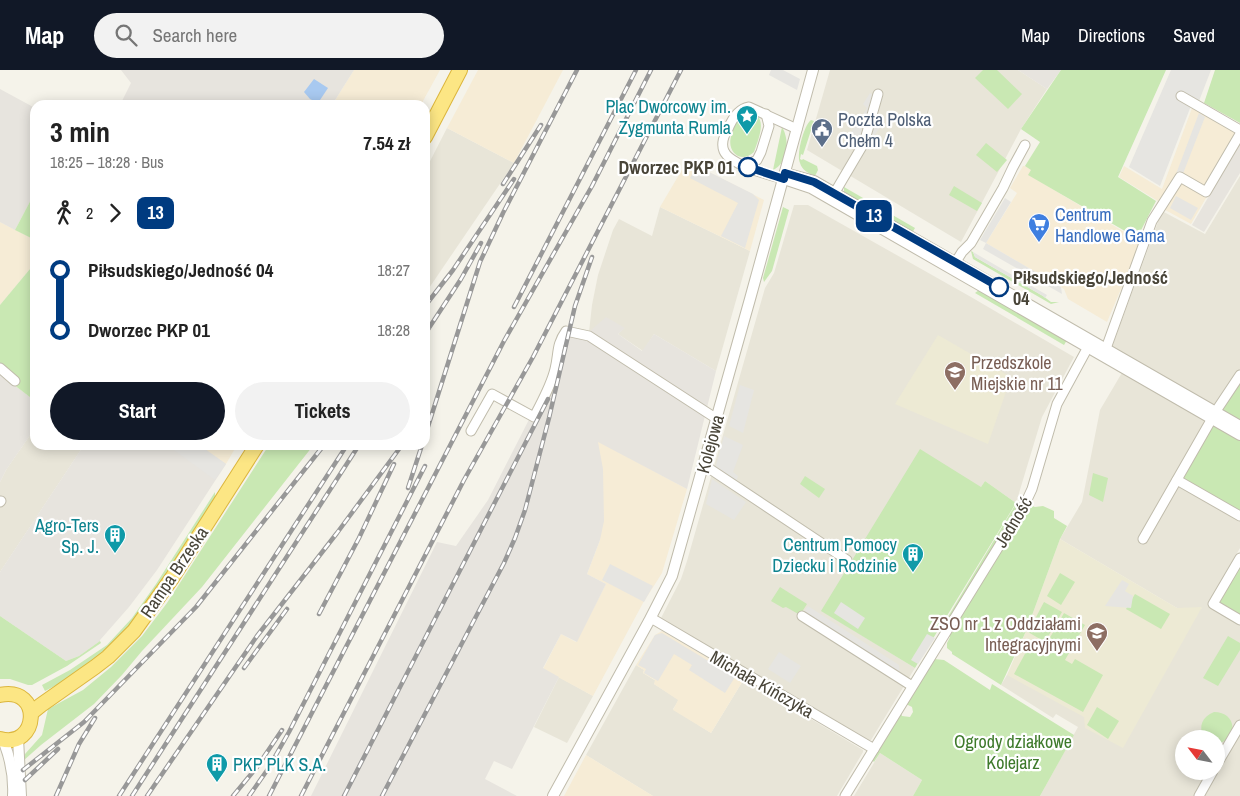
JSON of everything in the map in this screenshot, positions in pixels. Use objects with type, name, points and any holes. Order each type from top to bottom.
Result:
[{"type":"highway","points":[[430,128],[460,70]]},
{"type":"highway","name":"Rampa Brzeska","points":[[31,714],[44,702],[73,684],[108,657],[147,614],[254,450]]},
{"type":"highway","name":"Rampa Brzeska","points":[[24,699],[33,698],[73,684]]},
{"type":"highway","points":[[0,694],[8,693],[24,699],[28,704],[31,714],[29,728],[18,738],[2,739]]},
{"type":"street","name":"Kolejowa","points":[[552,796],[651,618],[672,576],[813,70]]},
{"type":"street","points":[[833,196],[864,143],[878,94]]},
{"type":"street","points":[[1104,352],[1152,221],[1171,190],[1180,177],[1206,192],[1240,132],[1180,96]]},
{"type":"street","points":[[797,129],[749,107],[743,108],[734,118],[726,132],[723,148],[725,154],[745,166],[784,176],[833,196],[1214,415],[1240,426]]},
{"type":"street","points":[[745,166],[757,160],[761,152],[769,126],[766,114]]},
{"type":"street","points":[[953,265],[971,243],[1025,145]]},
{"type":"street","points":[[953,265],[1088,347],[1104,352]]},
{"type":"street","points":[[472,431],[492,394],[534,417],[550,384],[556,367],[557,348],[560,339],[566,331],[589,336],[716,419]]},
{"type":"street","name":"Jedność","points":[[845,796],[1025,504],[1032,489],[1057,404],[1088,347]]},
{"type":"street","points":[[0,368],[15,381]]},
{"type":"street","points":[[1143,539],[1214,415],[1240,375]]},
{"type":"street","points":[[1214,415],[1240,435]]},
{"type":"street","points":[[704,465],[847,560]]},
{"type":"street","points":[[1177,480],[1240,516]]},
{"type":"street","points":[[1240,558],[1213,604],[1240,620]]},
{"type":"street","points":[[802,616],[912,686]]},
{"type":"street","name":"Michała Kińczyka","points":[[651,618],[874,749]]},
{"type":"street","points":[[1225,751],[1240,725]]},
{"type":"street","points":[[18,738],[21,796]]},
{"type":"street","points":[[2,739],[7,751],[12,776],[13,796]]},
{"type":"street","points":[[1199,796],[1208,780]]},
{"type":"shaded area","points":[[121,70],[354,70],[335,100],[122,100],[131,83]]},
{"type":"shaded area","points":[[354,70],[440,70],[424,100],[335,100]]},
{"type":"shaded area","points":[[478,70],[563,70],[514,163],[447,128]]},
{"type":"shaded area","points":[[771,70],[783,70],[800,79],[797,90],[769,75]]},
{"type":"shaded area","points":[[830,70],[1018,70],[1047,89],[1021,129],[961,242],[807,150]]},
{"type":"shaded area","points":[[1018,70],[1061,70],[1047,89]]},
{"type":"shaded area","points":[[1171,70],[1211,70],[1199,101],[1194,98],[1160,186],[1129,167]]},
{"type":"shaded area","points":[[0,89],[30,105],[30,202],[15,230],[0,222]]},
{"type":"shaded area","points":[[870,93],[883,100],[874,112],[885,121],[867,145],[850,134],[867,108],[863,104]]},
{"type":"shaded area","points":[[1195,100],[1240,125],[1240,139],[1191,224],[1156,205],[1158,201],[1119,177],[1124,166],[1162,189]]},
{"type":"shaded area","points":[[1199,113],[1205,117],[1179,184],[1173,182]]},
{"type":"shaded area","points":[[447,128],[514,163],[430,287],[430,161]]},
{"type":"shaded area","points":[[1240,143],[1240,173],[1204,232],[1192,225]]},
{"type":"shaded area","points":[[697,166],[764,200],[750,251],[660,207],[683,168]]},
{"type":"shaded area","points":[[697,166],[753,194],[759,200],[745,248],[721,236],[738,203],[690,178]]},
{"type":"shaded area","points":[[1023,166],[1032,170],[1029,175],[1141,242],[1107,322],[1068,299],[1064,289],[986,243],[1017,193],[1010,188]]},
{"type":"shaded area","points":[[1240,176],[1240,375],[1218,408],[1112,347],[1162,211],[1205,234]]},
{"type":"shaded area","points":[[1176,196],[1198,208],[1191,220],[1170,208]]},
{"type":"shaded area","points":[[1005,198],[1011,202],[986,243],[980,240]]},
{"type":"shaded area","points":[[794,205],[808,205],[1074,357],[1042,417],[1016,503],[985,481],[981,487],[822,611],[915,668],[871,740],[868,740],[661,618],[681,579],[687,561],[765,288],[774,273]]},
{"type":"shaded area","points":[[660,207],[750,251],[716,371],[654,334],[643,351],[618,334],[624,328],[589,332],[598,275],[613,230],[619,219],[652,236]]},
{"type":"shaded area","points":[[0,222],[30,237],[30,269],[0,305]]},
{"type":"shaded area","points":[[986,243],[1061,287],[1062,294],[983,249]]},
{"type":"shaded area","points":[[973,252],[1047,295],[1045,298],[975,257]]},
{"type":"shaded area","points":[[606,317],[625,328],[618,334],[642,351],[654,334],[716,371],[687,489],[598,442],[603,469],[604,521],[600,540],[587,574],[606,584],[577,642],[561,634],[543,668],[559,677],[512,769],[494,761],[485,779],[517,796],[311,796],[437,542],[456,546],[488,500],[541,396],[553,366],[557,338],[566,326],[589,332]]},
{"type":"shaded area","name":"Przedszkole Miejskie nr 11","points":[[938,335],[1011,377],[988,444],[895,404]]},
{"type":"shaded area","points":[[1123,371],[1210,422],[1240,516],[1240,548],[1208,604],[1240,622],[1240,796],[1040,796],[1078,727],[1056,714],[1053,718],[1001,685],[1007,675],[1202,608],[1177,608],[1060,539],[1082,502],[1100,410]]},
{"type":"shaded area","points":[[0,374],[30,397],[30,435],[0,482]]},
{"type":"shaded area","points":[[740,385],[754,390],[743,433],[729,426]]},
{"type":"shaded area","points":[[30,435],[30,450],[81,450],[0,572],[0,482]]},
{"type":"shaded area","points":[[724,436],[743,445],[733,472],[738,476],[736,482],[715,469]]},
{"type":"shaded area","points":[[598,441],[687,489],[662,573],[643,603],[593,696],[543,669],[561,634],[576,642],[606,584],[587,574],[600,540]]},
{"type":"shaded area","points":[[81,450],[206,450],[226,464],[157,570],[129,607],[100,641],[79,656],[66,661],[0,616],[0,572]]},
{"type":"shaded area","points":[[174,450],[206,450],[226,464],[215,480]]},
{"type":"shaded area","points":[[206,450],[234,450],[226,464]]},
{"type":"shaded area","points":[[712,479],[746,502],[734,520],[706,504]]},
{"type":"shaded area","name":"ZSO nr 1 z Oddziałami Integracyjnymi","points":[[1060,539],[1177,608],[1202,607],[1123,748],[1085,728],[1084,717],[1007,675],[1027,629]]},
{"type":"shaded area","points":[[610,564],[653,586],[644,602],[602,580]]},
{"type":"shaded area","points":[[1122,580],[1129,584],[1125,591],[1133,596],[1131,608],[1105,606]]},
{"type":"shaded area","points":[[841,602],[865,618],[858,629],[834,613]]},
{"type":"shaded area","points":[[808,606],[899,665],[900,675],[803,613]]},
{"type":"shaded area","points":[[662,631],[744,679],[711,733],[673,710],[678,700],[654,684],[655,680],[643,673],[644,670],[636,665],[655,635]]},
{"type":"shaded area","points":[[662,633],[735,677],[725,693],[689,670],[692,665],[674,654],[658,681],[644,673],[646,669],[638,665],[655,635]]},
{"type":"shaded area","points":[[927,634],[935,638],[918,664],[911,660]]},
{"type":"shaded area","points":[[779,652],[801,666],[790,683],[768,669]]},
{"type":"shaded area","points":[[636,665],[644,670],[643,673],[656,681],[654,684],[679,700],[673,709],[711,733],[744,679],[863,750],[863,752],[837,796],[653,796],[586,755]]},
{"type":"shaded area","points":[[559,677],[593,696],[567,743],[534,727]]},
{"type":"shaded area","points":[[880,753],[922,780],[913,796],[854,796]]},
{"type":"shaded area","points":[[586,755],[653,796],[564,796]]},
{"type":"green space","points":[[983,70],[997,70],[1022,94],[1008,109],[975,78]]},
{"type":"green space","points":[[1061,70],[1166,70],[1118,177],[1156,201],[1137,238],[1028,175],[1031,170],[1025,166],[1040,142],[1021,129]]},
{"type":"green space","points":[[1215,70],[1240,70],[1240,123],[1204,103]]},
{"type":"green space","points":[[746,113],[758,117],[761,127],[754,152],[744,157],[735,154],[732,150],[730,140],[732,134],[730,132]]},
{"type":"green space","points":[[811,120],[814,121],[800,159],[817,166],[818,170],[815,176],[804,169],[799,159],[803,133]]},
{"type":"green space","points":[[782,127],[787,144],[785,157],[778,167],[773,170]]},
{"type":"green space","points":[[986,143],[1007,160],[997,172],[976,155]]},
{"type":"green space","points":[[954,186],[982,203],[977,211],[949,195]]},
{"type":"green space","points":[[844,187],[915,228],[912,233],[844,193]]},
{"type":"green space","points":[[30,202],[30,238],[15,230]]},
{"type":"green space","points":[[783,207],[789,210],[772,271],[764,282],[763,278]]},
{"type":"green space","points":[[971,251],[975,257],[1051,302],[1059,302],[1051,304],[973,259]]},
{"type":"green space","points":[[30,269],[30,397],[0,374],[0,305]]},
{"type":"green space","points":[[979,290],[1067,340],[1064,345],[975,293]]},
{"type":"green space","points":[[1240,375],[1240,516],[1177,480]]},
{"type":"green space","points":[[920,449],[981,487],[985,481],[1016,503],[915,668],[821,611]]},
{"type":"green space","points":[[266,450],[310,450],[202,587],[122,675],[94,704],[23,761],[25,754],[42,735],[48,709],[83,690],[111,667],[142,636],[167,603]]},
{"type":"green space","points":[[1093,473],[1108,478],[1103,502],[1089,495]]},
{"type":"green space","points":[[805,476],[825,489],[819,498],[800,484]]},
{"type":"green space","points":[[215,492],[215,499],[161,587],[124,637],[74,676],[45,691],[42,685],[70,670],[107,645],[132,618]]},
{"type":"green space","points":[[1017,502],[1021,504],[942,631],[940,630]]},
{"type":"green space","points":[[1030,505],[1035,507],[1043,506],[1054,511],[1054,518],[1067,526],[1060,539],[1027,629],[1001,685],[952,654],[947,648],[950,637],[948,635]]},
{"type":"green space","points":[[1240,558],[1240,620],[1213,604]]},
{"type":"green space","points":[[1060,573],[1075,582],[1061,605],[1047,596]]},
{"type":"green space","points":[[780,587],[807,604],[800,615],[771,601]]},
{"type":"green space","points":[[1135,594],[1170,614],[1161,629],[1126,609]]},
{"type":"green space","points":[[1044,602],[1062,612],[1045,642],[1028,632]]},
{"type":"green space","points":[[1064,613],[1085,625],[1065,660],[1072,664],[1075,659],[1103,675],[1083,712],[1014,674],[1032,641],[1044,648]]},
{"type":"green space","points":[[0,616],[66,661],[79,656],[100,641],[101,643],[67,666],[32,685],[10,679],[0,679]]},
{"type":"green space","points":[[1228,636],[1240,643],[1240,650],[1218,686],[1203,678]]},
{"type":"green space","name":"Ogrody działkowe Kolejarz","points":[[934,659],[944,660],[990,690],[992,684],[1074,735],[1040,796],[913,796],[922,780],[880,753],[874,762],[872,760],[901,713],[902,716],[910,717],[913,712],[912,707],[906,704]]},
{"type":"green space","points":[[1097,707],[1119,721],[1108,739],[1087,725]]},
{"type":"green space","points":[[1214,712],[1227,716],[1232,726],[1232,732],[1229,737],[1225,740],[1225,730],[1201,730],[1202,722]]},
{"type":"water","points":[[314,79],[328,88],[320,100],[310,99],[304,92]]},
{"type":"railway","points":[[430,420],[480,262],[503,213],[577,70]]},
{"type":"railway","points":[[514,307],[636,70]]},
{"type":"railway","points":[[269,796],[504,341],[592,186],[651,70]]},
{"type":"railway","points":[[301,796],[464,480],[533,357],[681,70]]},
{"type":"railway","points":[[503,184],[541,125]]},
{"type":"railway","points":[[430,300],[453,270],[514,179]]},
{"type":"railway","points":[[430,326],[461,279],[481,243]]},
{"type":"railway","points":[[382,796],[504,563],[515,538],[525,510],[549,418],[575,306],[592,257]]},
{"type":"railway","points":[[344,796],[548,399]]},
{"type":"railway","points":[[23,770],[84,722],[196,607],[320,450]]},
{"type":"railway","points":[[119,796],[344,450]]},
{"type":"railway","points":[[132,796],[356,450]]},
{"type":"railway","points":[[147,796],[257,636],[398,450]]},
{"type":"railway","points":[[408,488],[420,450]]},
{"type":"railway","points":[[319,614],[359,538],[394,464]]},
{"type":"railway","points":[[249,796],[268,769],[289,732],[425,466]]},
{"type":"railway","points":[[244,668],[287,609]]},
{"type":"railway","points":[[56,796],[79,744],[95,718]]},
{"type":"railway","points":[[233,796],[257,767],[282,730]]},
{"type":"railway","points":[[25,780],[58,749]]},
{"type":"bus line","name":"13","points":[[748,167],[784,179],[785,173],[805,177],[999,287]]},
{"type":"place","name":"Plac Dworcowy im. Zygmunta Rumla","points":[[747,135]]},
{"type":"place","name":"Poczta Polska Chełm 4","points":[[822,148]]},
{"type":"place","name":"Dworzec PKP 01","points":[[748,167]]},
{"type":"place","name":"Centrum Handlowe Gama","points":[[1039,243]]},
{"type":"place","name":"Piłsudskiego/Jedność 04","points":[[999,287]]},
{"type":"place","name":"Przedszkole Miejskie nr 11","points":[[955,391]]},
{"type":"place","name":"Agro-Ters Sp. J.","points":[[115,554]]},
{"type":"place","name":"Centrum Pomocy Dziecku i Rodzinie","points":[[913,573]]},
{"type":"place","name":"ZSO nr 1 z Oddziałami Integracyjnymi","points":[[1097,652]]},
{"type":"place","name":"PKP PLK S.A.","points":[[217,783]]}]
